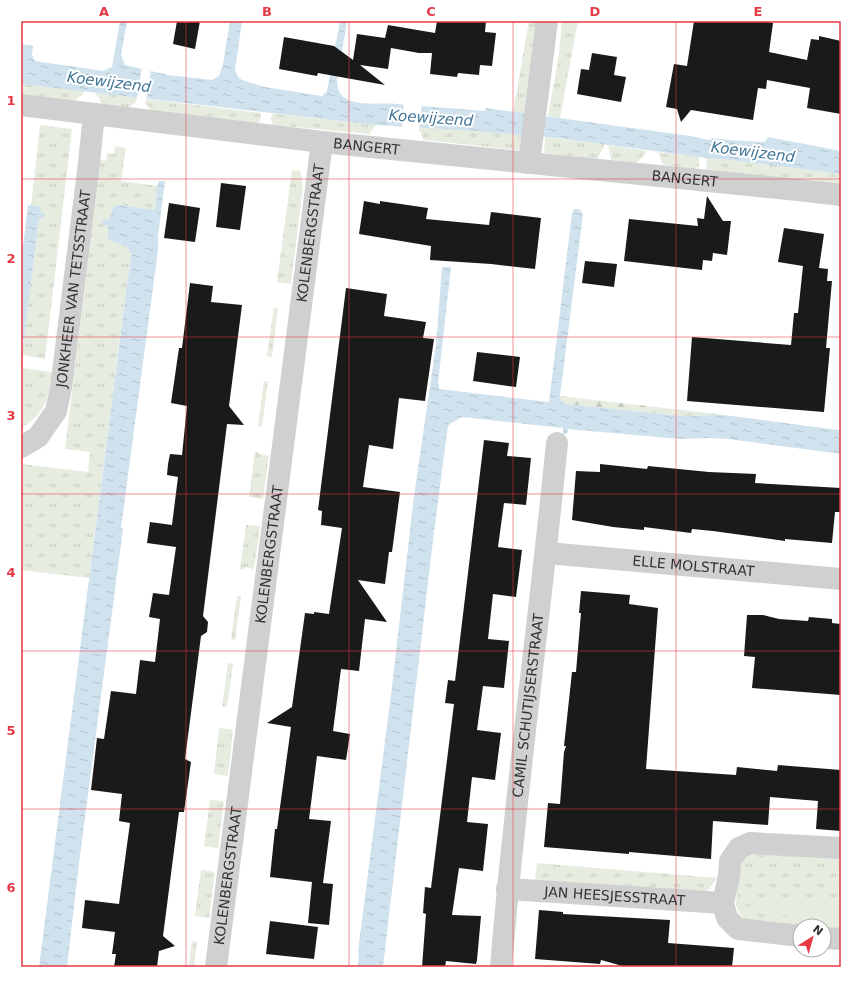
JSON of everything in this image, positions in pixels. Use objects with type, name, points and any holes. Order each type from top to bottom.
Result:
[{"type":"street","points":[[531,152],[547,21]]},
{"type":"street","points":[[21,105],[322,142]]},
{"type":"street","name":"JONKHEER VAN TETSSTRAAT","points":[[21,447],[38,437],[56,411],[60,394],[94,114]]},
{"type":"street","name":"BANGERT","points":[[322,142],[531,152],[841,195]]},
{"type":"street","name":"KOLENBERGSTRAAT","points":[[216,967],[322,142]]},
{"type":"street","name":"CAMIL SCHUTIJSERSTRAAT","points":[[501,967],[507,889],[547,553],[557,443]]},
{"type":"street","name":"ELLE MOLSTRAAT","points":[[547,553],[841,579]]},
{"type":"street","points":[[792,935],[738,929],[727,918],[723,904],[729,876],[730,860],[739,848],[750,843],[841,848]]},
{"type":"street","name":"JAN HEESJESSTRAAT","points":[[507,889],[723,904]]},
{"type":"green space","points":[[529,21],[541,21],[528,114],[513,112]]},
{"type":"green space","points":[[562,21],[578,21],[560,118],[548,116],[559,54]]},
{"type":"green space","points":[[21,84],[84,91],[83,94],[74,101],[21,94]]},
{"type":"green space","points":[[97,92],[137,97],[136,102],[128,108],[102,105],[98,96],[96,96]]},
{"type":"green space","points":[[146,99],[261,113],[260,121],[257,123],[152,111],[145,103]]},
{"type":"green space","points":[[272,114],[376,125],[369,134],[273,125],[271,120]]},
{"type":"green space","points":[[40,125],[72,129],[45,359],[21,355],[39,218],[44,213],[40,212],[40,207],[31,206]]},
{"type":"green space","points":[[419,127],[525,135],[522,150],[518,150],[423,140]]},
{"type":"green space","points":[[545,137],[604,144],[604,147],[597,159],[544,153]]},
{"type":"green space","points":[[608,145],[647,151],[637,163],[611,160]]},
{"type":"green space","points":[[115,146],[126,148],[121,181],[158,186],[155,210],[118,205],[113,207],[109,220],[102,225],[108,226],[108,236],[110,240],[127,247],[131,253],[89,578],[21,570],[21,464],[88,472],[90,452],[65,449],[100,160],[106,161],[107,153],[114,154]]},
{"type":"green space","points":[[658,152],[699,157],[699,167],[696,169],[663,165]]},
{"type":"green space","points":[[707,158],[841,174],[841,183],[839,185],[706,170]]},
{"type":"green space","points":[[292,170],[300,171],[303,186],[291,284],[277,282]]},
{"type":"green space","points":[[274,307],[278,308],[272,357],[267,356]]},
{"type":"green space","points":[[21,368],[53,372],[47,399],[44,405],[36,416],[21,429]]},
{"type":"green space","points":[[264,381],[268,381],[262,427],[258,426]]},
{"type":"green space","points":[[560,396],[673,409],[672,415],[565,404],[560,399]]},
{"type":"green space","points":[[673,409],[724,415],[672,415]]},
{"type":"green space","points":[[255,452],[269,456],[263,499],[249,497]]},
{"type":"green space","points":[[246,525],[260,526],[254,569],[245,567],[244,570],[240,569]]},
{"type":"green space","points":[[237,596],[241,596],[235,640],[231,639]]},
{"type":"green space","points":[[228,663],[233,664],[227,707],[222,706]]},
{"type":"green space","points":[[219,728],[233,730],[228,776],[214,774]]},
{"type":"green space","points":[[210,800],[224,801],[218,848],[204,846]]},
{"type":"green space","points":[[748,854],[841,856],[841,930],[832,929],[832,918],[792,918],[792,926],[750,923],[743,918],[736,905],[739,867]]},
{"type":"green space","points":[[537,863],[717,878],[705,892],[535,880]]},
{"type":"green space","points":[[201,870],[215,872],[209,918],[195,916]]},
{"type":"green space","points":[[751,897],[841,905],[841,921],[832,920],[832,918],[807,918],[750,913]]},
{"type":"green space","points":[[192,941],[197,942],[194,967],[189,967]]},
{"type":"water","name":"Koewijzend","points":[[120,21],[127,21],[121,55],[125,65],[168,75],[212,80],[219,76],[223,64],[230,21],[242,21],[235,70],[238,77],[242,80],[265,87],[322,96],[327,91],[340,21],[347,21],[337,80],[341,95],[351,101],[485,111],[486,108],[686,135],[710,140],[712,138],[765,142],[768,137],[841,151],[841,174],[557,138],[376,125],[21,84],[21,44],[33,46],[32,55],[35,61],[103,71],[112,67]]},
{"type":"water","points":[[159,181],[165,181],[158,236],[158,250],[121,528],[123,529],[79,863],[67,967],[39,967],[131,254],[127,247],[109,240],[108,226],[102,225],[103,219],[109,220],[113,207],[118,205],[155,210],[157,186]]},
{"type":"water","points":[[28,205],[41,207],[40,212],[44,213],[43,218],[39,218],[23,346],[21,346],[21,263]]},
{"type":"water","points":[[574,209],[579,209],[583,214],[560,396],[560,399],[565,404],[682,416],[724,415],[838,430],[841,429],[841,454],[728,439],[680,439],[568,429],[567,434],[563,434],[563,428],[462,417],[448,425],[383,967],[358,967],[359,943],[392,687],[414,496],[436,345],[442,267],[451,267],[438,383],[439,389],[549,402],[572,213]]},
{"type":"pier","points":[[142,66],[151,69],[146,101],[137,99]]},
{"type":"pier","points":[[404,102],[422,104],[419,129],[402,128]]},
{"type":"building","points":[[177,21],[200,21],[195,49],[173,44]]},
{"type":"building","points":[[437,21],[486,21],[485,32],[496,33],[492,66],[480,65],[479,75],[458,73],[457,77],[430,74],[432,53],[419,53],[391,48],[388,69],[360,65],[385,85],[318,73],[317,76],[279,69],[284,37],[334,46],[353,60],[357,34],[385,38],[388,25],[435,33]]},
{"type":"building","points":[[694,21],[761,21],[773,23],[769,52],[807,60],[811,39],[819,40],[819,36],[841,41],[841,114],[807,108],[810,88],[767,80],[766,89],[758,88],[753,120],[691,110],[681,122],[677,109],[666,107],[674,64],[687,66]]},
{"type":"building","points":[[592,53],[617,57],[614,75],[626,77],[621,102],[577,94],[581,69],[589,70]]},
{"type":"building","points":[[221,183],[246,186],[240,230],[216,227]]},
{"type":"building","points":[[707,196],[723,221],[731,221],[727,255],[713,253],[712,261],[703,260],[702,270],[624,261],[629,219],[698,226],[697,218],[704,219]]},
{"type":"building","points":[[364,201],[380,204],[380,201],[428,208],[426,219],[489,225],[491,212],[541,218],[535,269],[491,264],[430,260],[431,246],[359,234]]},
{"type":"building","points":[[169,203],[200,208],[195,242],[164,238]]},
{"type":"building","points":[[784,228],[824,234],[819,268],[828,269],[827,281],[832,281],[826,348],[830,348],[824,412],[687,401],[692,337],[791,345],[794,313],[798,313],[803,266],[778,262]]},
{"type":"building","points":[[585,261],[617,264],[614,287],[582,283]]},
{"type":"building","points":[[190,283],[213,286],[211,302],[242,305],[229,406],[244,425],[227,424],[203,616],[208,622],[207,632],[201,636],[185,759],[191,762],[184,812],[179,812],[163,936],[175,946],[159,951],[157,967],[114,967],[116,954],[112,954],[115,932],[82,928],[85,900],[119,904],[130,823],[119,821],[122,794],[91,790],[97,738],[104,739],[111,691],[136,694],[140,660],[155,662],[160,619],[149,617],[153,593],[169,595],[176,547],[147,543],[150,522],[172,525],[178,477],[167,475],[168,464],[170,454],[182,455],[187,406],[171,403],[179,348],[182,348]]},
{"type":"building","points":[[346,288],[387,294],[384,316],[426,322],[423,338],[434,339],[425,401],[399,398],[393,449],[369,445],[363,487],[400,492],[392,552],[389,552],[385,584],[358,580],[387,622],[365,619],[359,671],[341,669],[333,731],[350,734],[346,760],[317,756],[309,819],[331,821],[323,883],[333,884],[329,925],[308,923],[312,882],[270,877],[275,829],[277,829],[291,727],[267,723],[292,707],[305,613],[314,614],[314,612],[329,614],[342,528],[321,525],[322,511],[318,510]]},
{"type":"building","points":[[477,352],[520,357],[516,387],[473,381]]},
{"type":"building","points":[[484,440],[509,443],[507,456],[531,458],[526,505],[504,503],[498,547],[522,550],[516,597],[493,594],[488,639],[509,641],[504,688],[483,686],[477,730],[501,733],[495,780],[472,777],[467,822],[488,824],[483,871],[459,868],[452,915],[481,916],[477,960],[476,964],[446,961],[445,967],[422,967],[426,914],[423,913],[425,887],[431,888],[454,704],[445,703],[448,680],[455,681]]},
{"type":"building","points":[[600,464],[647,469],[648,466],[709,472],[756,474],[755,483],[841,488],[841,512],[835,512],[832,543],[785,539],[785,541],[692,529],[691,533],[644,527],[644,530],[613,527],[572,520],[576,471],[600,472]]},
{"type":"building","points":[[581,591],[630,595],[629,604],[658,608],[646,769],[736,775],[737,767],[777,771],[778,765],[841,770],[841,831],[816,829],[818,801],[770,797],[768,825],[713,821],[711,859],[544,847],[548,803],[560,804],[564,752],[566,746],[564,746],[572,672],[576,672],[581,613],[579,613]]},
{"type":"building","points":[[747,615],[763,615],[779,619],[808,621],[809,617],[832,619],[832,623],[841,624],[841,695],[752,688],[755,657],[744,656]]},
{"type":"building","points":[[539,910],[563,912],[563,914],[670,920],[668,943],[734,948],[732,967],[626,967],[601,960],[600,964],[535,959]]},
{"type":"building","points":[[270,921],[318,927],[314,959],[266,954]]}]
